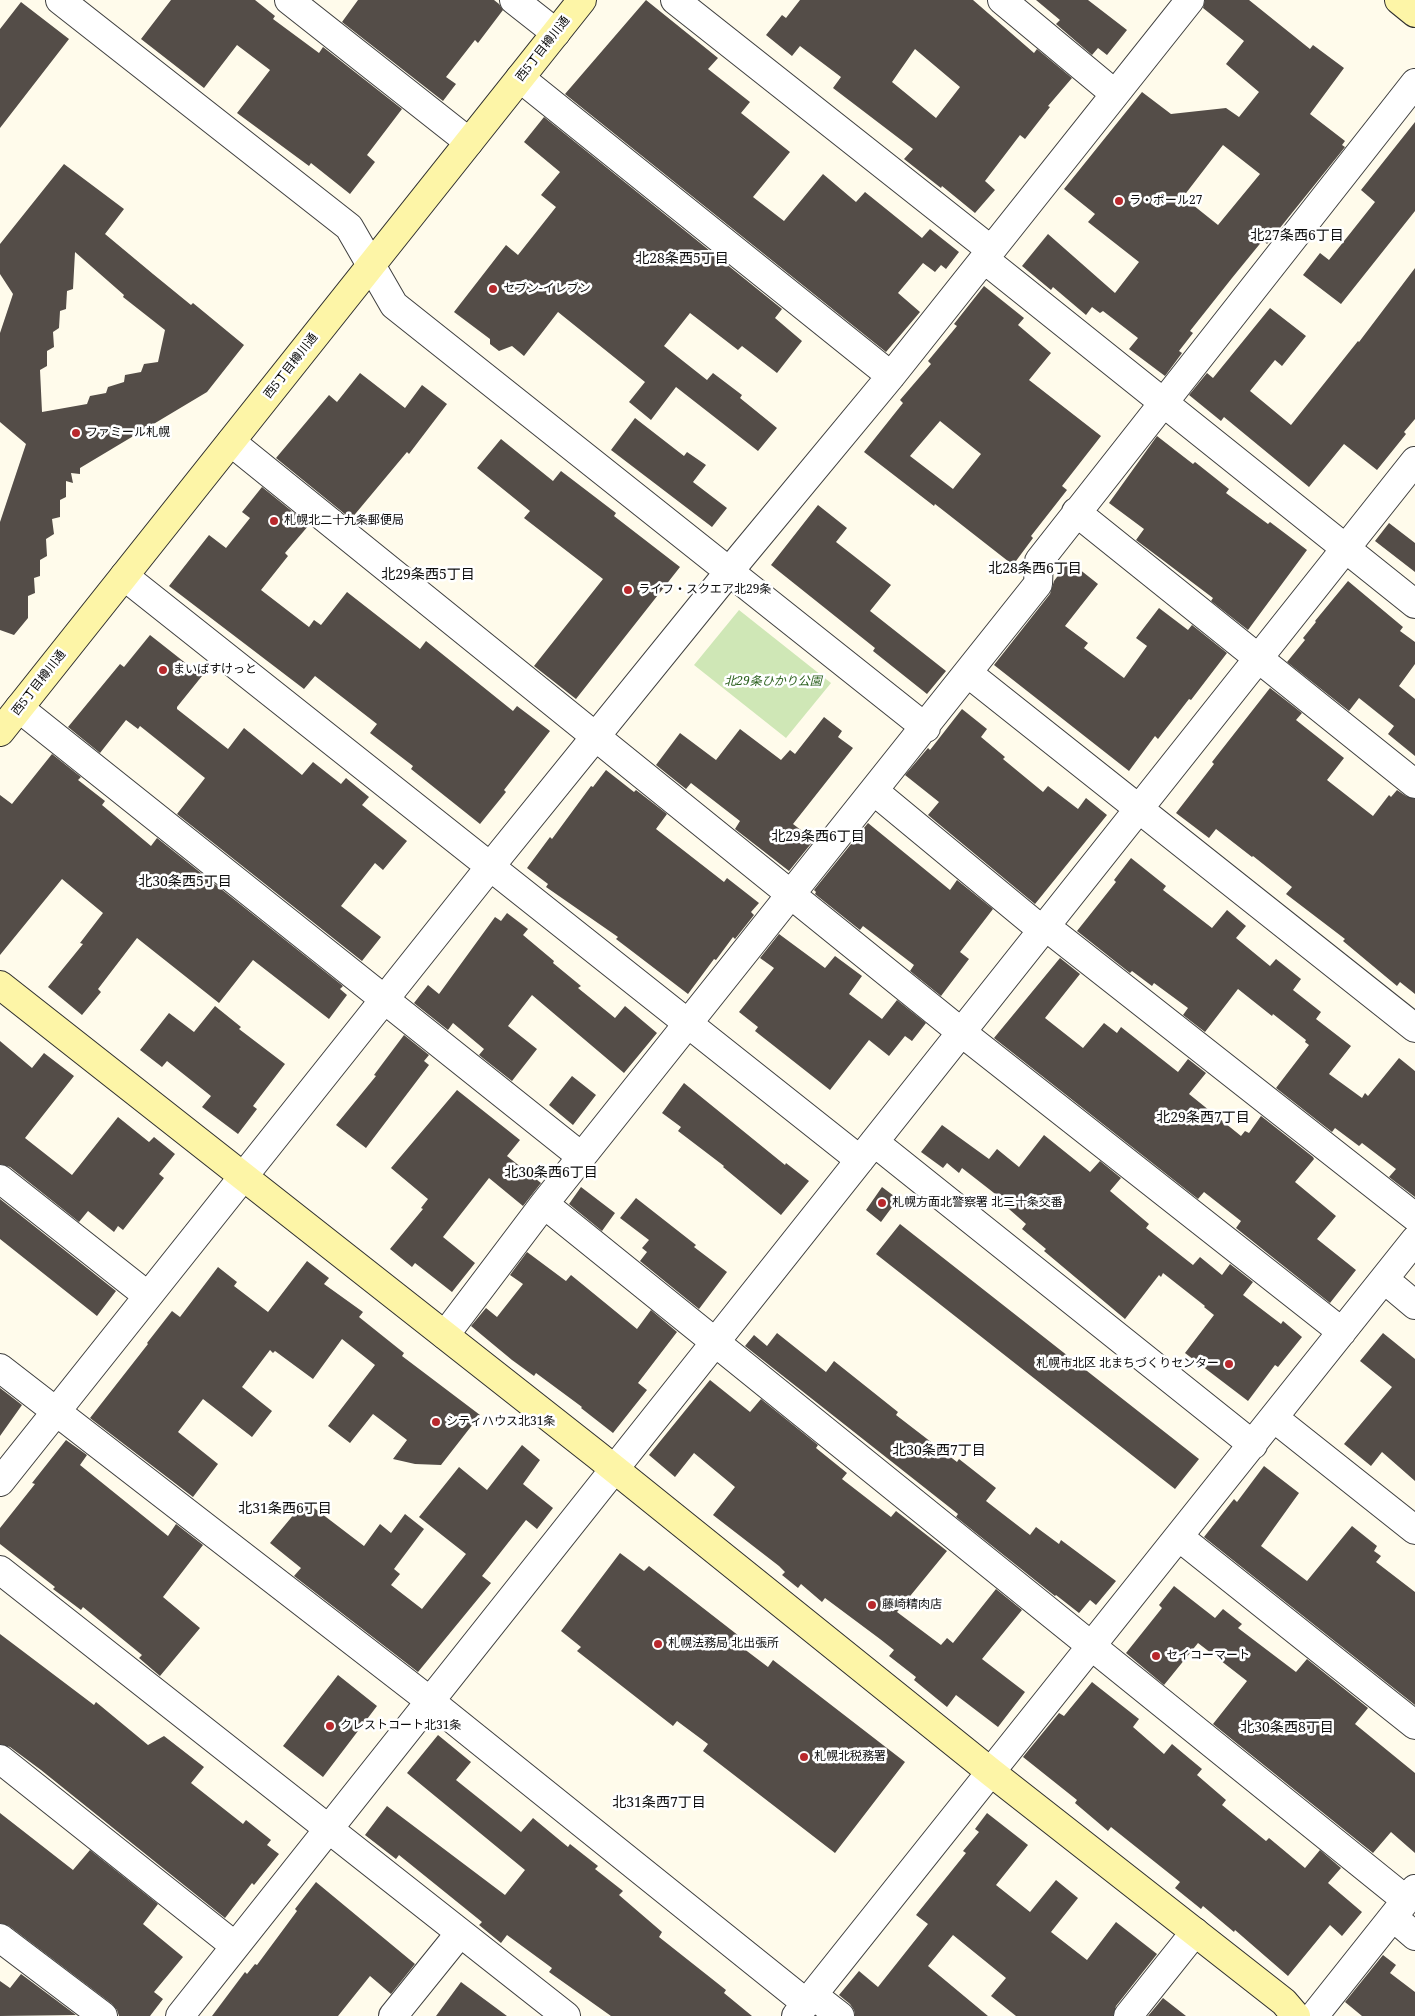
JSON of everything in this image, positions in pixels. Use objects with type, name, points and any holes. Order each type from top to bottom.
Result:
[{"type":"street","points":[[60,0],[349,227],[394,305],[926,728]]},
{"type":"street","points":[[289,0],[469,142]]},
{"type":"street","points":[[514,0],[556,33]]},
{"type":"street","name":"西5丁目樽川通","points":[[0,732],[582,0]]},
{"type":"street","points":[[675,0],[1164,402],[1415,604]]},
{"type":"street","points":[[1002,0],[1115,94]]},
{"type":"street","points":[[0,1482],[383,1000],[729,572],[891,376],[1190,0]]},
{"type":"street","points":[[1399,0],[1415,13]]},
{"type":"street","points":[[520,78],[891,376]]},
{"type":"street","points":[[445,1334],[544,1204],[969,674],[1038,584],[1039,560],[1415,83]]},
{"type":"street","points":[[230,442],[791,896],[1342,1332]]},
{"type":"street","points":[[180,2016],[1415,460]]},
{"type":"street","points":[[1076,512],[1415,784]]},
{"type":"street","points":[[124,576],[688,1025],[867,1151],[1253,1444]]},
{"type":"street","points":[[969,674],[1415,1028]]},
{"type":"street","points":[[19,708],[582,1157]]},
{"type":"street","points":[[874,791],[1043,928],[1415,1218]]},
{"type":"street","points":[[0,985],[244,1175],[615,1469],[992,1772],[1284,2002],[1296,2016]]},
{"type":"street","points":[[0,1179],[148,1296]]},
{"type":"street","points":[[544,1204],[1405,1902],[1415,1936]]},
{"type":"street","points":[[805,2004],[1092,1647],[1415,1240]]},
{"type":"street","points":[[1384,1279],[1415,1305]]},
{"type":"street","points":[[0,1368],[430,1701],[805,2004],[840,2016]]},
{"type":"street","points":[[1274,1418],[1415,1530]]},
{"type":"street","points":[[1179,1538],[1415,1725]]},
{"type":"street","points":[[0,1570],[566,2016]]},
{"type":"street","points":[[0,1759],[235,1946]]},
{"type":"street","points":[[1314,2016],[1405,1902]]},
{"type":"street","points":[[1128,2016],[1195,1932]]},
{"type":"street","points":[[393,2016],[460,1933]]},
{"type":"street","points":[[0,1938],[103,2016]]},
{"type":"green space","name":"北29条ひかり公園","points":[[739,610],[831,683],[786,738],[694,665]]},
{"type":"building","points":[[171,0],[255,0],[275,16],[273,19],[319,53],[323,47],[402,109],[367,155],[375,162],[350,194],[311,163],[309,166],[237,113],[270,70],[237,45],[204,88],[141,39]]},
{"type":"building","points":[[358,0],[494,0],[503,10],[478,43],[475,40],[446,77],[456,84],[443,101],[342,22]]},
{"type":"building","points":[[646,0],[718,58],[708,69],[750,102],[741,113],[790,152],[753,197],[784,221],[823,174],[856,202],[865,192],[922,238],[930,229],[959,252],[946,269],[941,265],[935,272],[923,263],[898,293],[920,312],[886,352],[565,94]]},
{"type":"building","points":[[800,0],[973,0],[1034,53],[1037,49],[1072,78],[1048,106],[1050,107],[1025,139],[1020,135],[985,181],[995,190],[975,213],[942,186],[941,188],[904,159],[913,149],[833,88],[841,77],[800,46],[792,56],[766,35],[782,15],[786,18]],"holes":[[[915,49],[960,87],[936,118],[892,82]]]},
{"type":"building","points":[[1036,0],[1088,0],[1127,30],[1107,55],[1098,48],[1092,55],[1056,24],[1060,20]]},
{"type":"building","points":[[1205,0],[1249,0],[1310,49],[1313,45],[1344,68],[1310,114],[1345,141],[1342,145],[1345,147],[1267,244],[1263,240],[1190,331],[1193,333],[1179,351],[1182,353],[1165,376],[1129,349],[1138,338],[1103,311],[1100,313],[1092,307],[1086,315],[1053,287],[1051,290],[1022,266],[1048,234],[1115,293],[1139,262],[1088,222],[1095,214],[1064,189],[1142,92],[1171,114],[1226,108],[1239,117],[1259,92],[1226,64],[1244,41],[1203,8]],"holes":[[[1223,145],[1260,174],[1218,225],[1183,197]]]},
{"type":"building","points":[[21,2],[69,39],[0,128],[0,29]]},
{"type":"building","points":[[544,117],[782,309],[775,318],[802,341],[777,373],[742,346],[738,350],[690,313],[664,346],[707,380],[713,373],[742,395],[740,398],[777,428],[758,451],[676,387],[651,420],[629,402],[645,382],[558,312],[524,356],[512,346],[499,351],[490,344],[490,339],[454,312],[506,245],[518,255],[556,207],[541,195],[560,172],[524,142]]},
{"type":"building","points":[[1415,122],[1415,211],[1341,304],[1303,275],[1320,253],[1329,260],[1375,202],[1361,190]]},
{"type":"building","name":"ファミール札幌","points":[[64,164],[124,209],[105,234],[191,305],[193,303],[244,345],[207,392],[80,468],[80,474],[71,473],[73,483],[66,481],[66,497],[60,500],[60,517],[52,519],[54,534],[46,539],[47,556],[40,560],[40,576],[34,578],[35,593],[28,596],[28,618],[14,635],[0,630],[0,522],[26,444],[0,422],[0,333],[13,294],[0,274],[0,244]],"holes":[[[75,252],[124,295],[123,297],[165,330],[158,362],[144,364],[141,372],[125,375],[124,382],[108,387],[106,393],[90,396],[87,404],[42,412],[40,370],[47,366],[47,351],[54,347],[53,332],[59,328],[60,311],[66,309],[67,291],[73,289]]]},
{"type":"building","points":[[1415,268],[1415,419],[1404,432],[1406,434],[1377,470],[1344,444],[1309,487],[1224,417],[1221,421],[1189,395],[1207,373],[1213,378],[1270,308],[1306,336],[1282,366],[1275,360],[1250,391],[1291,425],[1359,342]]},
{"type":"building","points":[[984,286],[1024,318],[1018,325],[1051,353],[1029,380],[1101,436],[1062,486],[1067,490],[1031,536],[1033,538],[1013,565],[864,452],[903,403],[900,400],[931,364],[928,361],[957,326],[954,324]],"holes":[[[940,421],[981,454],[953,489],[910,456]]]},
{"type":"building","points":[[360,373],[405,408],[422,385],[447,404],[409,454],[407,452],[351,519],[276,458],[329,395],[337,402]]},
{"type":"building","points":[[635,418],[684,456],[687,452],[706,465],[693,482],[727,508],[712,527],[611,450]]},
{"type":"building","points":[[1157,436],[1193,464],[1195,462],[1229,489],[1226,493],[1268,524],[1270,522],[1307,550],[1248,630],[1211,601],[1213,598],[1136,540],[1144,529],[1109,503]]},
{"type":"building","points":[[501,439],[553,481],[561,471],[616,513],[614,516],[680,567],[576,699],[534,666],[603,579],[524,518],[530,511],[477,468]]},
{"type":"building","points":[[262,487],[309,525],[285,553],[288,556],[261,590],[309,627],[314,620],[321,625],[347,592],[420,649],[426,641],[513,711],[517,706],[550,731],[504,790],[506,792],[480,824],[411,769],[413,766],[370,733],[377,724],[315,676],[304,689],[169,586],[209,535],[226,548],[250,518],[242,512]]},
{"type":"building","points":[[818,505],[847,528],[836,542],[891,585],[870,611],[946,671],[927,694],[873,651],[875,648],[771,565]]},
{"type":"building","points":[[1389,523],[1415,543],[1415,572],[1375,541]]},
{"type":"building","points":[[1069,561],[1098,584],[1065,626],[1088,643],[1084,648],[1124,678],[1147,646],[1136,638],[1159,608],[1188,630],[1192,625],[1227,653],[1158,739],[1155,736],[1129,771],[994,665],[1050,594],[1054,581]]},
{"type":"building","points":[[1348,581],[1403,627],[1400,631],[1415,642],[1415,664],[1399,686],[1415,699],[1415,756],[1388,734],[1394,726],[1359,698],[1349,711],[1287,662],[1305,640],[1303,638],[1315,621]]},
{"type":"building","points":[[150,635],[202,676],[177,709],[228,749],[244,728],[302,775],[313,762],[341,784],[346,778],[369,797],[362,805],[407,841],[383,870],[375,863],[341,906],[381,937],[362,961],[177,814],[205,778],[140,726],[138,729],[126,720],[100,753],[68,727],[120,664],[124,667]]},
{"type":"building","points":[[1270,688],[1302,713],[1296,720],[1344,758],[1327,780],[1373,816],[1389,795],[1391,797],[1397,790],[1415,799],[1415,994],[1400,982],[1397,986],[1343,941],[1345,939],[1286,894],[1292,887],[1253,856],[1216,829],[1209,838],[1176,813],[1214,764],[1212,762]]},
{"type":"building","points":[[962,709],[987,729],[981,737],[1005,757],[1003,759],[1043,792],[1048,786],[1078,809],[1086,798],[1107,815],[1035,904],[928,815],[939,802],[905,775],[928,748],[930,750]]},
{"type":"building","points":[[824,717],[842,731],[838,737],[853,748],[793,824],[814,840],[789,871],[735,829],[740,821],[691,783],[686,789],[656,765],[680,733],[716,760],[740,729],[781,760],[790,750],[795,754]]},
{"type":"building","points":[[52,754],[81,777],[78,780],[105,801],[102,805],[151,846],[157,838],[343,986],[340,989],[347,995],[329,1019],[253,960],[219,1003],[137,938],[98,989],[101,992],[82,1015],[48,987],[83,944],[80,943],[103,913],[62,879],[0,955],[0,795],[12,804]]},
{"type":"building","points":[[606,770],[667,814],[656,829],[724,882],[727,878],[759,903],[751,912],[754,915],[735,939],[733,937],[716,960],[714,959],[688,994],[616,939],[618,937],[546,887],[548,884],[527,868],[550,837],[552,839],[591,786],[593,787]]},
{"type":"building","points":[[868,823],[950,890],[957,880],[993,909],[960,952],[969,959],[941,996],[910,971],[914,965],[863,926],[860,930],[815,894],[814,890]]},
{"type":"building","points":[[1131,858],[1166,886],[1163,890],[1212,928],[1227,910],[1246,926],[1236,938],[1270,966],[1276,959],[1301,979],[1293,990],[1321,1012],[1316,1019],[1351,1046],[1329,1074],[1362,1098],[1365,1093],[1368,1096],[1399,1058],[1415,1071],[1415,1197],[1389,1177],[1396,1169],[1362,1143],[1359,1146],[1335,1128],[1332,1132],[1276,1088],[1309,1045],[1305,1042],[1306,1040],[1273,1014],[1272,1016],[1238,989],[1205,1032],[1183,1015],[1188,1008],[1154,983],[1152,986],[1132,971],[1130,973],[1077,931],[1116,882],[1114,880]]},
{"type":"building","points":[[507,913],[528,929],[523,935],[581,986],[578,988],[615,1018],[625,1006],[657,1033],[624,1073],[532,995],[508,1026],[537,1049],[512,1081],[479,1055],[484,1049],[453,1023],[448,1030],[414,1003],[428,985],[439,994],[495,917],[501,921]]},
{"type":"building","points":[[779,934],[825,968],[835,956],[862,976],[849,994],[882,1019],[897,1000],[926,1023],[912,1041],[905,1036],[889,1056],[869,1040],[830,1090],[755,1031],[758,1027],[739,1012],[774,968],[760,958]]},
{"type":"building","points":[[1060,958],[1080,974],[1045,1018],[1083,1048],[1104,1023],[1117,1033],[1121,1027],[1178,1072],[1188,1059],[1206,1073],[1189,1094],[1241,1136],[1245,1131],[1249,1133],[1261,1116],[1313,1157],[1314,1159],[1295,1182],[1336,1216],[1317,1239],[1356,1270],[1330,1303],[1236,1228],[1241,1221],[1204,1192],[1198,1199],[994,1038]]},
{"type":"building","points":[[215,1006],[241,1027],[239,1029],[285,1064],[253,1106],[257,1109],[238,1134],[202,1107],[211,1096],[167,1061],[162,1067],[140,1050],[169,1013],[194,1032]]},
{"type":"building","points":[[404,1035],[429,1055],[424,1061],[429,1065],[366,1148],[336,1125],[376,1076],[374,1075]]},
{"type":"building","points":[[0,1041],[32,1068],[44,1053],[74,1076],[25,1138],[72,1175],[118,1117],[149,1142],[154,1137],[175,1154],[159,1174],[164,1178],[123,1230],[118,1226],[114,1232],[88,1211],[79,1222],[10,1167],[0,1164]]},
{"type":"building","points":[[572,1076],[596,1095],[573,1125],[549,1105]]},
{"type":"building","points":[[684,1083],[785,1165],[786,1163],[809,1181],[781,1215],[724,1166],[678,1131],[681,1127],[662,1113]]},
{"type":"building","points":[[457,1090],[520,1140],[507,1156],[541,1183],[523,1206],[489,1178],[443,1237],[475,1263],[452,1292],[415,1263],[412,1267],[390,1249],[423,1209],[421,1208],[428,1199],[391,1168]]},
{"type":"building","points":[[942,1125],[989,1159],[997,1149],[1019,1167],[1044,1135],[1090,1172],[1100,1161],[1121,1178],[1110,1191],[1149,1224],[1146,1228],[1193,1265],[1200,1257],[1222,1275],[1230,1264],[1253,1282],[1243,1295],[1281,1324],[1283,1321],[1302,1337],[1278,1367],[1275,1365],[1248,1401],[1185,1353],[1214,1315],[1205,1306],[1163,1273],[1161,1277],[1159,1275],[1125,1319],[1044,1251],[1046,1249],[1022,1229],[1026,1224],[1001,1202],[1003,1200],[962,1168],[959,1173],[947,1163],[943,1168],[921,1152]]},
{"type":"building","points":[[581,1187],[615,1213],[602,1231],[569,1204]]},
{"type":"building","points":[[882,1187],[898,1199],[881,1222],[866,1210]]},
{"type":"building","points":[[636,1198],[727,1272],[699,1309],[640,1261],[647,1252],[642,1248],[649,1240],[620,1218]]},
{"type":"building","points":[[0,1199],[116,1291],[97,1316],[0,1239]]},
{"type":"building","points":[[900,1224],[1199,1459],[1175,1489],[876,1254]]},
{"type":"building","points":[[527,1252],[566,1281],[571,1275],[637,1329],[651,1310],[677,1332],[638,1383],[647,1390],[613,1433],[536,1373],[534,1376],[512,1360],[471,1326],[486,1308],[497,1317],[523,1284],[510,1275]]},
{"type":"building","points":[[307,1261],[329,1278],[324,1284],[363,1312],[359,1317],[404,1353],[402,1356],[480,1415],[441,1465],[415,1464],[393,1459],[407,1440],[373,1414],[350,1443],[328,1426],[375,1365],[342,1339],[313,1379],[275,1351],[273,1353],[270,1350],[242,1387],[272,1411],[252,1437],[203,1399],[178,1432],[218,1464],[193,1497],[90,1418],[172,1311],[180,1317],[218,1267],[237,1282],[234,1286],[268,1312]]},
{"type":"building","points":[[777,1333],[826,1372],[834,1361],[898,1412],[896,1415],[957,1462],[959,1459],[996,1488],[986,1501],[1030,1535],[1036,1527],[1059,1544],[1061,1540],[1116,1581],[1096,1605],[1090,1600],[1079,1613],[1055,1596],[956,1517],[958,1514],[745,1346],[754,1335],[767,1346]]},
{"type":"building","points":[[1383,1333],[1415,1359],[1415,1481],[1382,1452],[1371,1466],[1344,1444],[1392,1387],[1360,1361]]},
{"type":"building","points":[[710,1380],[750,1412],[761,1399],[818,1445],[816,1448],[847,1473],[842,1479],[891,1517],[896,1511],[947,1551],[897,1612],[941,1645],[947,1638],[953,1643],[996,1589],[1022,1610],[982,1659],[1025,1692],[998,1727],[956,1695],[947,1707],[914,1680],[916,1677],[889,1656],[894,1650],[825,1598],[822,1602],[801,1584],[798,1588],[782,1575],[785,1572],[779,1566],[713,1515],[735,1487],[694,1453],[675,1477],[649,1455]]},
{"type":"building","points":[[0,1388],[22,1405],[0,1436]]},
{"type":"building","points":[[66,1440],[87,1455],[80,1465],[168,1536],[176,1524],[203,1545],[163,1597],[200,1628],[160,1676],[139,1658],[142,1655],[83,1607],[81,1610],[53,1589],[55,1587],[0,1544],[0,1528],[35,1484],[32,1483]]},
{"type":"building","points":[[522,1445],[540,1460],[523,1484],[553,1508],[537,1529],[526,1520],[482,1576],[491,1583],[418,1672],[294,1576],[301,1568],[270,1543],[305,1501],[364,1546],[380,1524],[391,1533],[405,1514],[424,1529],[394,1569],[400,1574],[391,1585],[422,1609],[466,1554],[419,1517],[459,1467],[487,1490]]},
{"type":"building","points":[[1264,1466],[1299,1493],[1261,1546],[1307,1581],[1352,1526],[1377,1546],[1374,1551],[1381,1556],[1376,1562],[1415,1592],[1415,1705],[1204,1537],[1234,1499],[1237,1502]]},
{"type":"building","points":[[620,1553],[644,1571],[649,1566],[739,1636],[735,1642],[768,1667],[773,1660],[905,1762],[835,1853],[703,1751],[708,1744],[677,1721],[673,1726],[577,1651],[581,1647],[561,1631]]},
{"type":"building","points":[[1174,1586],[1215,1618],[1223,1609],[1242,1624],[1238,1628],[1296,1672],[1307,1659],[1368,1708],[1355,1724],[1415,1773],[1415,1853],[1391,1832],[1373,1853],[1213,1724],[1247,1681],[1198,1643],[1164,1685],[1126,1653],[1162,1608],[1159,1605]]},
{"type":"building","points":[[0,1634],[94,1705],[96,1702],[148,1745],[164,1736],[204,1767],[191,1783],[243,1824],[246,1820],[271,1840],[267,1845],[279,1854],[254,1885],[252,1883],[225,1918],[41,1770],[10,1747],[0,1744]]},
{"type":"building","name":"クレストコート北31条","points":[[338,1675],[377,1706],[323,1777],[283,1746]]},
{"type":"building","points":[[1092,1682],[1139,1719],[1133,1727],[1164,1754],[1172,1744],[1202,1769],[1197,1775],[1226,1800],[1222,1805],[1266,1841],[1269,1838],[1305,1868],[1320,1850],[1341,1868],[1328,1883],[1362,1912],[1342,1936],[1330,1925],[1288,1976],[1235,1930],[1234,1932],[1203,1906],[1201,1909],[1175,1888],[1180,1882],[1111,1827],[1108,1831],[1075,1803],[1077,1800],[1023,1757],[1059,1713],[1064,1716]]},
{"type":"building","points":[[438,1735],[471,1762],[456,1780],[521,1832],[533,1818],[568,1847],[570,1844],[598,1866],[595,1869],[623,1891],[619,1895],[662,1932],[659,1937],[726,1990],[724,1993],[752,2016],[611,2016],[549,1972],[552,1968],[507,1935],[501,1943],[479,1925],[482,1922],[399,1855],[396,1859],[365,1835],[387,1806],[505,1895],[525,1870],[407,1773]]},
{"type":"building","points":[[0,1813],[73,1870],[90,1850],[158,1904],[143,1924],[183,1957],[154,1992],[163,1999],[150,2016],[119,2016],[112,2004],[9,1926],[0,1923]]},
{"type":"building","points":[[987,1813],[1028,1845],[996,1885],[1030,1912],[1056,1880],[1078,1898],[1051,1932],[1087,1960],[1116,1922],[1157,1954],[1116,2006],[1113,2016],[1016,2016],[991,1996],[1006,1978],[953,1935],[928,1966],[988,2016],[855,2016],[850,2004],[839,1995],[859,1971],[878,1987],[928,1924],[916,1915],[966,1853],[963,1851],[979,1832],[975,1829]]},
{"type":"building","points":[[316,1882],[415,1964],[391,1994],[370,1976],[338,2016],[212,2016],[245,1972],[247,1974],[255,1964],[257,1965]]},
{"type":"building","points":[[1383,1955],[1396,1965],[1390,1973],[1415,1992],[1415,2016],[1362,2016],[1345,2002]]},
{"type":"building","points":[[21,1974],[76,2015],[0,2016],[0,1981],[10,1988]]},
{"type":"building","points":[[461,1982],[507,2016],[436,2016]]},
{"type":"building","points":[[1163,1998],[1186,2016],[1148,2016]]},
{"type":"place","name":"ラ・ポール27","points":[[1119,201]]},
{"type":"place","name":"セブン-イレブン","points":[[493,289]]},
{"type":"place","name":"ファミール札幌","points":[[76,433]]},
{"type":"place","name":"札幌北二十九条郵便局","points":[[274,521]]},
{"type":"place","name":"ライフ・スクエア北29条","points":[[628,590]]},
{"type":"place","name":"まいばすけっと","points":[[163,670]]},
{"type":"place","name":"札幌方面北警察署 北三十条交番","points":[[882,1203]]},
{"type":"place","name":"札幌市北区 北まちづくりセンター","points":[[1229,1364]]},
{"type":"place","name":"シティハウス北31条","points":[[436,1422]]},
{"type":"place","name":"藤崎精肉店","points":[[872,1605]]},
{"type":"place","name":"札幌法務局 北出張所","points":[[658,1644]]},
{"type":"place","name":"セイコーマート","points":[[1156,1656]]},
{"type":"place","name":"クレストコート北31条","points":[[330,1726]]},
{"type":"place","name":"札幌北税務署","points":[[804,1757]]},
{"type":"district","name":"北27条西6丁目","points":[[1297,236]]},
{"type":"district","name":"北28条西5丁目","points":[[682,259]]},
{"type":"district","name":"北28条西6丁目","points":[[1035,569]]},
{"type":"district","name":"北29条西5丁目","points":[[428,575]]},
{"type":"district","name":"北29条西6丁目","points":[[818,837]]},
{"type":"district","name":"北30条西5丁目","points":[[185,882]]},
{"type":"district","name":"北29条西7丁目","points":[[1203,1118]]},
{"type":"district","name":"北30条西6丁目","points":[[551,1173]]},
{"type":"district","name":"北30条西7丁目","points":[[939,1451]]},
{"type":"district","name":"北31条西6丁目","points":[[285,1509]]},
{"type":"district","name":"北30条西8丁目","points":[[1287,1728]]},
{"type":"district","name":"北31条西7丁目","points":[[659,1803]]}]
